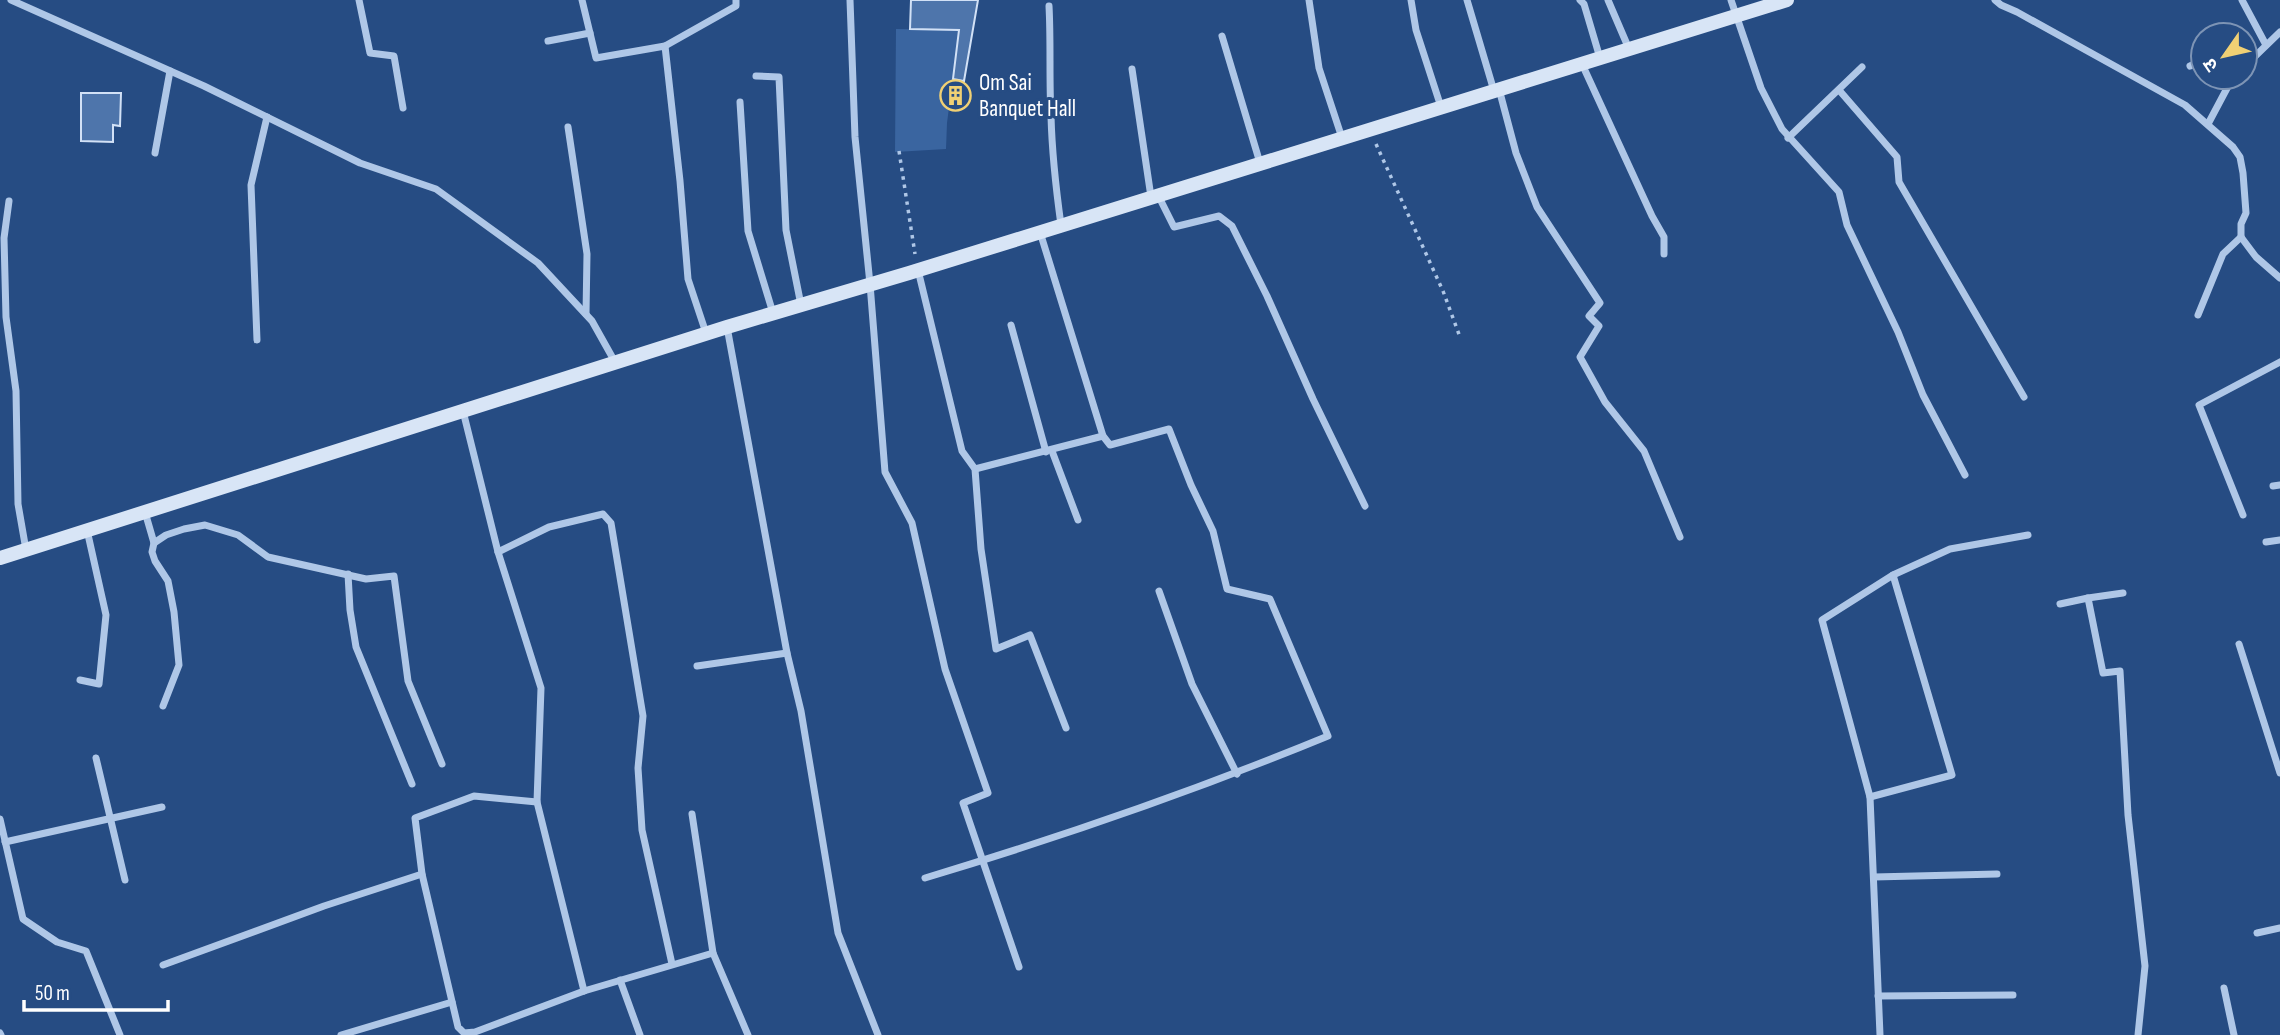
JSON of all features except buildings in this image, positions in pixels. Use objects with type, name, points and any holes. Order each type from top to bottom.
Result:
[{"type":"main road","points":[[0,558],[706,333],[1582,64],[1768,3],[1787,0]]},
{"type":"street","points":[[11,0],[170,71],[360,163],[436,189],[538,263],[592,321],[615,362]]},
{"type":"street","points":[[359,0],[370,52],[394,56],[403,108]]},
{"type":"street","points":[[582,0],[596,58],[665,46],[736,6],[736,0]]},
{"type":"street","points":[[850,0],[855,137],[885,472],[912,523],[945,669],[988,793],[963,803],[1019,967]]},
{"type":"street","points":[[1309,0],[1319,68],[1342,138]]},
{"type":"street","points":[[1411,0],[1416,30],[1441,107]]},
{"type":"street","points":[[1467,0],[1516,153],[1537,207],[1600,303],[1589,316],[1599,326],[1580,357],[1605,402],[1644,451],[1680,537]]},
{"type":"street","points":[[1580,0],[1584,4],[1600,58]]},
{"type":"street","points":[[1608,0],[1629,49]]},
{"type":"street","points":[[1731,0],[1761,88],[1788,138],[1839,192],[1847,225],[1898,332],[1923,395],[1965,475]]},
{"type":"street","points":[[1995,0],[2185,105],[2234,147],[2243,173],[2246,213],[2241,224],[2241,237],[2256,257],[2280,278]]},
{"type":"street","points":[[2242,0],[2266,45]]},
{"type":"street","points":[[1049,6],[1054,173],[1061,225]]},
{"type":"street","points":[[2259,52],[2280,32]]},
{"type":"street","points":[[548,41],[590,33]]},
{"type":"street","points":[[1222,36],[1260,163]]},
{"type":"street","points":[[665,46],[688,279],[706,333]]},
{"type":"street","points":[[1582,64],[1651,216],[1664,237],[1664,254]]},
{"type":"street","points":[[1788,138],[1862,67]]},
{"type":"street","points":[[1132,69],[1154,196],[1174,228],[1219,216],[1232,226],[1365,506]]},
{"type":"street","points":[[155,153],[170,71]]},
{"type":"street","points":[[756,76],[779,77],[786,230],[801,305]]},
{"type":"street","points":[[1839,90],[1897,157],[1899,183],[2024,397]]},
{"type":"street","points":[[2208,124],[2224,91]]},
{"type":"street","points":[[740,102],[748,231],[773,313]]},
{"type":"street","points":[[257,340],[251,186],[267,117]]},
{"type":"street","points":[[568,127],[587,254],[586,315]]},
{"type":"street","points":[[9,201],[4,239],[6,317],[16,391],[18,504],[26,550]]},
{"type":"street","points":[[925,878],[983,861],[1237,774],[1328,736],[1270,599],[1227,589],[1213,531],[1169,429],[1110,445],[1102,436],[1040,232]]},
{"type":"street","points":[[2198,316],[2223,254],[2241,237]]},
{"type":"street","points":[[918,270],[962,451],[975,469],[981,549],[996,649],[1030,635],[1066,728]]},
{"type":"street","points":[[1011,325],[1049,451],[1078,520]]},
{"type":"street","points":[[727,327],[787,653],[801,711],[838,933],[878,1035]]},
{"type":"street","points":[[2243,515],[2199,405],[2280,362]]},
{"type":"street","points":[[463,410],[498,552],[541,688],[537,802],[584,992]]},
{"type":"street","points":[[975,469],[1102,436]]},
{"type":"street","points":[[145,512],[154,543],[152,552],[168,581],[179,665],[163,706]]},
{"type":"street","points":[[498,552],[549,527],[603,514],[611,523],[643,716],[638,768],[642,830],[671,964]]},
{"type":"street","points":[[154,543],[166,535],[205,525],[238,536],[268,557],[366,579],[394,576],[408,681],[442,765]]},
{"type":"street","points":[[80,680],[99,684],[106,615],[87,530]]},
{"type":"street","points":[[1880,1035],[1870,797],[1822,620],[1893,575],[1950,549],[2028,535]]},
{"type":"street","points":[[2266,542],[2280,540]]},
{"type":"street","points":[[348,574],[356,647],[412,783]]},
{"type":"street","points":[[1870,797],[1952,775],[1893,575]]},
{"type":"street","points":[[1159,591],[1192,684],[1237,774]]},
{"type":"street","points":[[2060,604],[2123,593]]},
{"type":"street","points":[[2088,598],[2103,673],[2120,671],[2127,803],[2145,966],[2138,1035]]},
{"type":"street","points":[[2239,644],[2280,773]]},
{"type":"street","points":[[697,666],[787,653]]},
{"type":"street","points":[[96,758],[125,880]]},
{"type":"street","points":[[537,802],[474,796],[415,818],[422,874],[458,1027],[464,1033],[492,1031],[584,992],[713,953]]},
{"type":"street","points":[[5,842],[162,807]]},
{"type":"street","points":[[692,814],[713,953],[748,1035]]},
{"type":"street","points":[[0,819],[23,919],[57,943],[86,951],[120,1035]]},
{"type":"street","points":[[163,965],[324,906],[422,874]]},
{"type":"street","points":[[1874,877],[1997,874]]},
{"type":"street","points":[[2257,933],[2280,928]]},
{"type":"street","points":[[620,980],[640,1035]]},
{"type":"street","points":[[2224,988],[2234,1035]]},
{"type":"street","points":[[1878,996],[2013,995]]},
{"type":"street","points":[[341,1035],[452,1002]]},
{"type":"path","points":[[1369,129],[1417,231],[1460,337]]},
{"type":"path","points":[[899,151],[918,270]]},
{"type":"shaded area","points":[[896,29],[959,30],[946,149],[895,152]]},
{"type":"place","name":"Om Sai Banquet Hall","points":[[956,95]]}]
